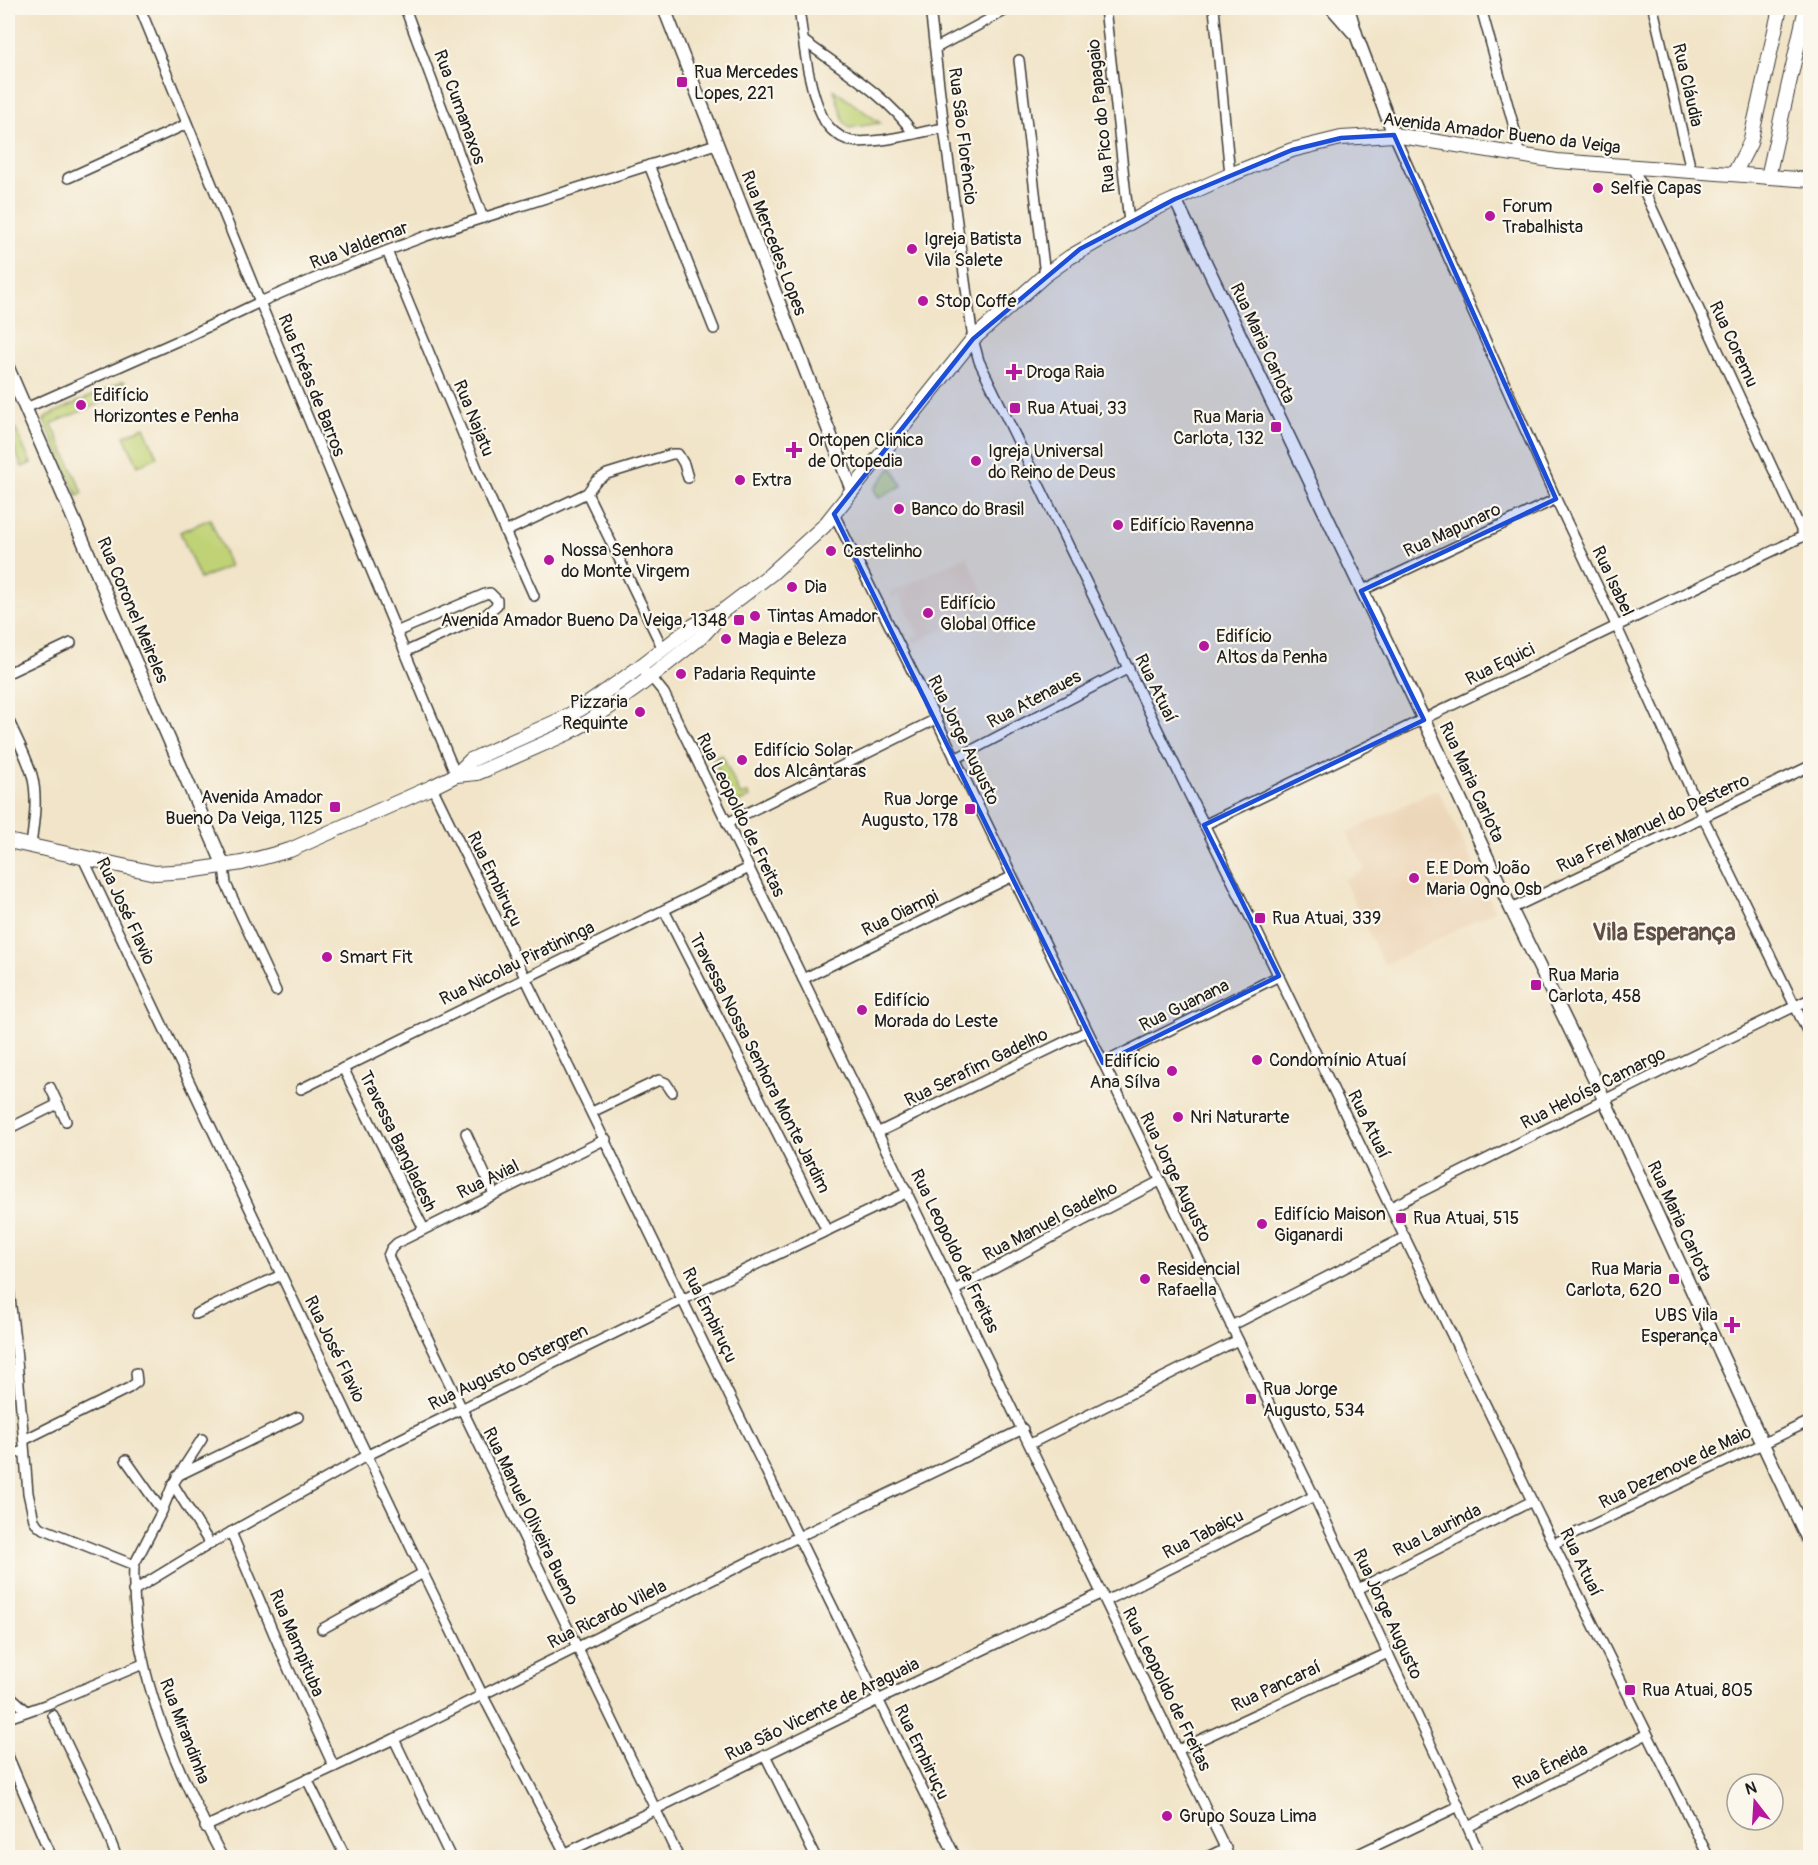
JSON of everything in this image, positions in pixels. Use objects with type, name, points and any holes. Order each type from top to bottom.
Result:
[{"type":"main road","points":[[1734,174],[1750,143],[1780,8]]},
{"type":"main road","points":[[1761,176],[1806,8]]},
{"type":"main road","name":"Avenida Amador Bueno da Veiga","points":[[8,842],[31,845],[155,873],[189,871],[242,863],[290,850],[432,787],[456,775],[471,760],[560,720],[582,708],[639,668],[693,626],[720,613],[771,574],[824,526],[973,339],[1045,275],[1080,249],[1129,222],[1175,199],[1292,150],[1341,138],[1394,135],[1557,162],[1810,180]]},
{"type":"main road","points":[[1750,143],[1761,176]]},
{"type":"main road","name":"Avenida Amador Bueno da Veiga","points":[[456,775],[477,773],[568,733],[606,711],[701,637],[720,613]]},
{"type":"street","name":"Rua Enéas de Barros","points":[[140,8],[456,775]]},
{"type":"street","name":"Rua Cumanaxos","points":[[405,8],[483,218]]},
{"type":"street","name":"Rua Mercedes Lopes","points":[[664,8],[852,490]]},
{"type":"street","points":[[799,8],[816,99],[825,122],[836,133],[849,141],[870,141],[944,128]]},
{"type":"street","name":"Rua São Florêncio","points":[[930,8],[973,339]]},
{"type":"street","points":[[936,48],[1010,8]]},
{"type":"street","name":"Rua Pico do Papagaio","points":[[1105,8],[1129,222]]},
{"type":"street","points":[[1214,8],[1230,175]]},
{"type":"street","points":[[1332,8],[1357,37]]},
{"type":"street","points":[[1348,8],[1394,135]]},
{"type":"street","points":[[1480,8],[1517,138],[1519,156]]},
{"type":"street","name":"Rua Cláudia","points":[[1653,8],[1691,170]]},
{"type":"street","points":[[804,41],[890,105],[913,133]]},
{"type":"street","points":[[1019,60],[1045,275]]},
{"type":"street","points":[[68,178],[187,124]]},
{"type":"street","name":"Rua Isabel","points":[[1394,135],[1556,499],[1703,817],[1810,1037]]},
{"type":"street","name":"Rua Valdemar","points":[[26,408],[323,275],[483,218],[716,144]]},
{"type":"street","points":[[649,165],[714,329]]},
{"type":"street","name":"Rua Coremu","points":[[1633,167],[1807,534]]},
{"type":"street","name":"Rua Maria Carlota","points":[[1175,199],[1424,720],[1511,909],[1605,1101],[1810,1544]]},
{"type":"street","name":"Rua Najatu","points":[[387,251],[534,596]]},
{"type":"street","name":"Rua Atuaí","points":[[973,339],[979,361],[1532,1501],[1709,1857]]},
{"type":"street","name":"Rua Coronel Meireles","points":[[8,368],[224,866]]},
{"type":"street","points":[[505,532],[587,493],[596,481],[607,474],[672,454],[678,454],[682,458],[688,478]]},
{"type":"street","points":[[587,493],[663,649]]},
{"type":"street","name":"Rua Mapunaro","points":[[1361,591],[1556,499]]},
{"type":"street","name":"Rua Jorge Augusto","points":[[834,514],[936,718],[1011,877],[1314,1496],[1481,1857]]},
{"type":"street","name":"Rua Equici","points":[[1204,825],[1807,534]]},
{"type":"street","points":[[396,632],[485,594],[490,593],[497,600],[497,605],[484,616],[405,652]]},
{"type":"street","points":[[8,673],[71,643]]},
{"type":"street","name":"Rua Leopoldo de Freitas","points":[[639,668],[651,677],[664,693],[1230,1857]]},
{"type":"street","name":"Rua Atenaues","points":[[955,759],[1129,668]]},
{"type":"street","points":[[727,823],[936,718]]},
{"type":"street","points":[[8,719],[33,777],[31,845]]},
{"type":"street","name":"Rua Frei Manuel do Desterro","points":[[1511,909],[1810,766]]},
{"type":"street","name":"Rua Embiruçu","points":[[432,787],[956,1857]]},
{"type":"street","name":"Rua José Flavio","points":[[82,856],[423,1573],[561,1855]]},
{"type":"street","points":[[224,866],[226,884],[276,991]]},
{"type":"street","name":"Rua Nicolau Piratininga","points":[[301,1089],[748,868]]},
{"type":"street","name":"Rua Oiampi","points":[[803,979],[1011,877]]},
{"type":"street","name":"Travessa Nossa Senhora Monte Jardim","points":[[664,910],[827,1231]]},
{"type":"street","name":"Rua Guanana","points":[[1103,1063],[1279,976]]},
{"type":"street","name":"Rua Heloísa Camargo","points":[[1391,1207],[1810,999]]},
{"type":"street","name":"Rua Serafim Gadelho","points":[[879,1132],[1087,1031]]},
{"type":"street","name":"Travessa Bangladesh","points":[[343,1068],[424,1229]]},
{"type":"street","points":[[592,1112],[658,1080],[666,1083],[672,1092]]},
{"type":"street","points":[[50,1087],[66,1121]]},
{"type":"street","points":[[8,1130],[58,1104]]},
{"type":"street","points":[[466,1133],[494,1194]]},
{"type":"street","name":"Rua Avial","points":[[388,1253],[397,1244],[424,1229],[606,1139]]},
{"type":"street","name":"Rua Manuel Gadelho","points":[[955,1290],[1160,1181]]},
{"type":"street","name":"Rua Augusto Ostergren","points":[[133,1591],[210,1544],[368,1455],[684,1299],[908,1192]]},
{"type":"street","points":[[1231,1326],[1405,1237]]},
{"type":"street","name":"Rua Manuel Oliveira Bueno","points":[[388,1253],[389,1261],[460,1409],[679,1857]]},
{"type":"street","points":[[196,1314],[281,1275]]},
{"type":"street","points":[[8,1282],[28,1492],[34,1520],[38,1526],[134,1565],[175,1480],[202,1439]]},
{"type":"street","points":[[1030,1444],[1238,1340]]},
{"type":"street","points":[[24,1440],[135,1385],[136,1373]]},
{"type":"street","points":[[175,1480],[298,1417]]},
{"type":"street","name":"Rua Dezenove de Maio","points":[[1553,1544],[1810,1421]]},
{"type":"street","name":"Rua Ricardo Vilela","points":[[205,1827],[394,1739],[798,1537],[1023,1429]]},
{"type":"street","points":[[8,1455],[24,1451]]},
{"type":"street","points":[[126,1460],[162,1511]]},
{"type":"street","points":[[175,1480],[210,1544]]},
{"type":"street","name":"Rua Tabaiçu","points":[[1104,1597],[1314,1496]]},
{"type":"street","name":"Rua Laurinda","points":[[1358,1589],[1532,1501]]},
{"type":"street","name":"Rua Mampituba","points":[[231,1532],[289,1670],[334,1767]]},
{"type":"street","name":"Rua Mirandinha","points":[[134,1565],[133,1591],[143,1664],[164,1732],[205,1827],[223,1857]]},
{"type":"street","points":[[322,1629],[423,1573]]},
{"type":"street","name":"Rua São Vicente de Araguaia","points":[[561,1855],[878,1700],[1104,1597]]},
{"type":"street","name":"Rua Pancaraí","points":[[1178,1750],[1388,1653]]},
{"type":"street","points":[[8,1718],[143,1664]]},
{"type":"street","points":[[8,1694],[27,1711]]},
{"type":"street","points":[[53,1715],[98,1809],[117,1857]]},
{"type":"street","name":"Rua Êneida","points":[[1467,1827],[1647,1734]]},
{"type":"street","points":[[394,1739],[451,1857]]},
{"type":"street","points":[[765,1755],[816,1857]]},
{"type":"street","points":[[8,1756],[52,1857]]},
{"type":"street","points":[[307,1779],[346,1857]]},
{"type":"street","points":[[1350,1857],[1459,1806]]},
{"type":"street","points":[[1205,1857],[1226,1848]]},
{"type":"street","points":[[1803,1857],[1810,1854]]},
{"type":"highlighted area","points":[[1394,135],[1556,499],[1361,591],[1424,720],[1204,825],[1279,976],[1103,1063],[834,514],[973,339],[1080,249],[1175,199],[1292,150],[1341,138]]},
{"type":"shaded area","points":[[966,556],[991,606],[914,643],[912,638],[918,634],[899,595],[893,598],[890,593]]},
{"type":"shaded area","name":"E.E Dom João Maria Ogno Osb","points":[[1438,789],[1495,911],[1384,965],[1344,880],[1365,870],[1347,833]]},
{"type":"green space","points":[[834,90],[880,123],[849,128],[844,122]]},
{"type":"green space","points":[[124,381],[129,391],[52,425],[83,493],[78,496],[44,420],[47,416]]},
{"type":"green space","points":[[8,413],[31,463],[22,467],[8,434]]},
{"type":"green space","points":[[144,427],[157,457],[138,466],[124,436]]},
{"type":"green space","points":[[892,467],[902,486],[879,498],[874,489]]},
{"type":"green space","points":[[210,519],[230,566],[200,579],[180,532]]},
{"type":"green space","points":[[722,755],[741,796],[748,793],[750,797],[735,804],[713,759]]},
{"type":"place","name":"Rua Mercedes Lopes, 221","points":[[682,82]]},
{"type":"place","name":"Selfie Capas","points":[[1598,188]]},
{"type":"place","name":"Forum Trabalhista","points":[[1490,216]]},
{"type":"place","name":"Igreja Batista Vila Salete","points":[[912,249]]},
{"type":"place","name":"Stop Coffe","points":[[923,301]]},
{"type":"place","name":"Droga Raia","points":[[1014,372]]},
{"type":"place","name":"Edifício Horizontes e Penha","points":[[81,405]]},
{"type":"place","name":"Rua Atuai, 33","points":[[1015,408]]},
{"type":"place","name":"Rua Maria Carlota, 132","points":[[1276,427]]},
{"type":"place","name":"Ortopen Clinica de Ortopedia","points":[[794,450]]},
{"type":"place","name":"Igreja Universal do Reino de Deus","points":[[976,461]]},
{"type":"place","name":"Extra","points":[[740,480]]},
{"type":"place","name":"Banco do Brasil","points":[[899,509]]},
{"type":"place","name":"Edifício Ravenna","points":[[1118,525]]},
{"type":"place","name":"Castelinho","points":[[831,551]]},
{"type":"place","name":"Nossa Senhora do Monte Virgem","points":[[549,560]]},
{"type":"place","name":"Dia","points":[[792,587]]},
{"type":"place","name":"Edifício Global Office","points":[[928,613]]},
{"type":"place","name":"Tintas Amador","points":[[755,616]]},
{"type":"place","name":"Avenida Amador Bueno Da Veiga, 1348","points":[[739,620]]},
{"type":"place","name":"Magia e Beleza","points":[[726,639]]},
{"type":"place","name":"Edifício Altos da Penha","points":[[1204,646]]},
{"type":"place","name":"Padaria Requinte","points":[[681,674]]},
{"type":"place","name":"Pizzaria Requinte","points":[[640,712]]},
{"type":"place","name":"Edifício Solar dos Alcântaras","points":[[742,760]]},
{"type":"place","name":"Avenida Amador Bueno Da Veiga, 1125","points":[[335,807]]},
{"type":"place","name":"Rua Jorge Augusto, 178","points":[[970,809]]},
{"type":"place","name":"E.E Dom João Maria Ogno Osb","points":[[1414,878]]},
{"type":"place","name":"Rua Atuai, 339","points":[[1260,918]]},
{"type":"place","name":"Smart Fit","points":[[327,957]]},
{"type":"place","name":"Rua Maria Carlota, 458","points":[[1536,985]]},
{"type":"place","name":"Edifício Morada do Leste","points":[[862,1010]]},
{"type":"place","name":"Condomínio Atuaí","points":[[1257,1060]]},
{"type":"place","name":"Edifício Ana Sílva","points":[[1172,1071]]},
{"type":"place","name":"Nri Naturarte","points":[[1178,1117]]},
{"type":"place","name":"Rua Atuai, 515","points":[[1401,1218]]},
{"type":"place","name":"Edifício Maison Giganardi","points":[[1262,1224]]},
{"type":"place","name":"Residencial Rafaella","points":[[1145,1279]]},
{"type":"place","name":"Rua Maria Carlota, 620","points":[[1674,1279]]},
{"type":"place","name":"UBS Vila Esperança","points":[[1732,1325]]},
{"type":"place","name":"Rua Jorge Augusto, 534","points":[[1251,1399]]},
{"type":"place","name":"Rua Atuai, 805","points":[[1630,1690]]},
{"type":"place","name":"Grupo Souza Lima","points":[[1167,1816]]},
{"type":"district","name":"Vila Esperança","points":[[1664,932]]}]
